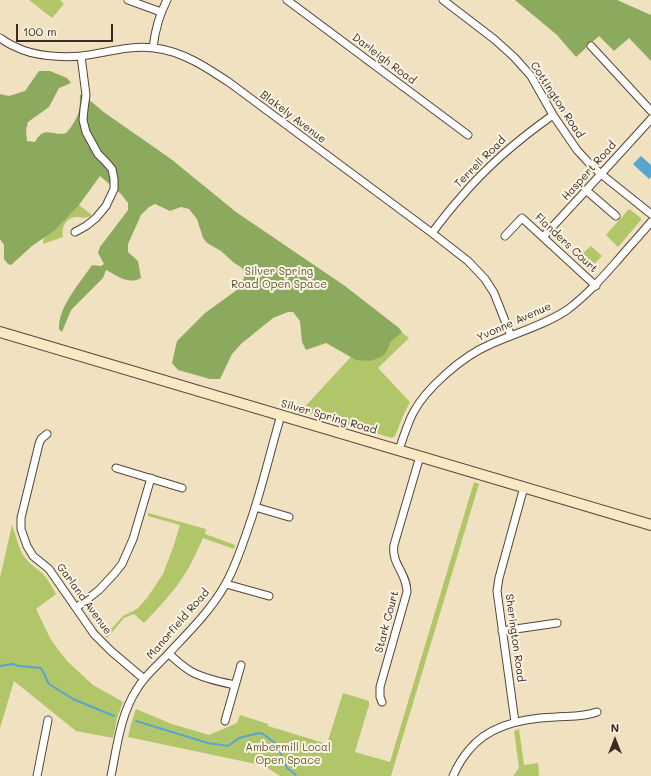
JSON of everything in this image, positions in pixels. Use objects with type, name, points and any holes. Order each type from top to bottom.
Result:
[{"type":"main road","name":"Silver Spring Road","points":[[0,332],[651,525]]},
{"type":"street","points":[[128,0],[161,12]]},
{"type":"street","points":[[153,48],[154,36],[161,12],[167,0]]},
{"type":"street","name":"Darleigh Road","points":[[287,0],[468,135]]},
{"type":"street","name":"Cottington Road","points":[[443,0],[494,39],[514,58],[531,76],[553,115],[577,150],[601,174],[651,214]]},
{"type":"street","name":"Blakely Avenue","points":[[0,38],[16,47],[33,53],[52,56],[81,56],[126,48],[153,48],[166,50],[183,55],[212,71],[468,261],[485,279],[494,293],[511,336]]},
{"type":"street","points":[[591,46],[651,111]]},
{"type":"street","points":[[75,232],[96,218],[106,206],[114,189],[112,169],[98,154],[86,132],[83,120],[86,96],[81,56]]},
{"type":"street","name":"Terrell Road","points":[[432,233],[481,175],[520,139],[553,115]]},
{"type":"street","name":"Haspert Road","points":[[543,237],[587,191],[651,119]]},
{"type":"street","points":[[587,191],[616,216]]},
{"type":"street","name":"Flanders Court","points":[[505,236],[522,218],[596,286]]},
{"type":"street","name":"Yvonne Avenue","points":[[399,450],[414,412],[432,388],[453,367],[488,345],[532,329],[566,310],[596,286],[651,222]]},
{"type":"street","name":"Manorfield Road","points":[[111,776],[119,735],[126,710],[136,690],[144,679],[169,654],[205,613],[226,584],[238,557],[255,507],[281,415]]},
{"type":"street","name":"Garland Avenue","points":[[47,434],[41,439],[39,444],[21,518],[21,529],[30,552],[49,569],[94,634],[144,679]]},
{"type":"street","name":"Stark Court","points":[[382,702],[380,697],[380,687],[407,592],[405,577],[394,555],[394,545],[420,456]]},
{"type":"street","points":[[116,468],[182,488]]},
{"type":"street","points":[[76,608],[102,586],[122,564],[133,539],[151,478]]},
{"type":"street","name":"Sherington Road","points":[[515,722],[497,585],[524,487]]},
{"type":"street","points":[[255,507],[289,517]]},
{"type":"street","points":[[226,584],[269,596]]},
{"type":"street","points":[[502,631],[557,623]]},
{"type":"street","points":[[169,654],[184,667],[200,676],[235,686]]},
{"type":"street","points":[[225,721],[241,665]]},
{"type":"street","points":[[453,776],[462,759],[473,744],[501,727],[515,722],[541,718],[588,715],[597,712]]},
{"type":"street","points":[[37,776],[48,720]]},
{"type":"green space","points":[[29,0],[60,0],[64,4],[52,18]]},
{"type":"green space","points":[[515,0],[617,0],[651,15],[651,61],[629,38],[614,51],[599,36],[576,57],[557,35]]},
{"type":"green space","name":"Silver Spring Road Open Space","points":[[39,71],[50,71],[67,78],[71,83],[59,88],[49,107],[28,122],[26,130],[27,141],[35,142],[38,137],[46,132],[66,133],[79,112],[80,95],[82,94],[105,113],[171,159],[236,212],[345,286],[399,328],[402,332],[391,341],[385,354],[381,357],[370,361],[356,360],[326,343],[306,350],[302,342],[300,321],[293,312],[288,312],[273,318],[241,344],[232,354],[220,379],[210,379],[178,370],[172,363],[177,341],[205,313],[241,287],[245,274],[242,268],[221,251],[207,243],[203,238],[197,219],[189,209],[181,207],[170,211],[155,204],[149,207],[141,215],[128,244],[128,252],[138,261],[141,278],[132,281],[127,280],[106,270],[103,278],[71,310],[62,332],[59,329],[60,321],[66,304],[92,265],[101,266],[104,264],[98,253],[100,247],[128,210],[128,203],[121,194],[100,176],[79,205],[55,230],[32,246],[11,265],[4,259],[4,245],[0,239],[0,94],[9,96],[25,91]]},
{"type":"green space","points":[[71,199],[92,215],[69,219],[63,227],[63,237],[43,244],[44,235]]},
{"type":"green space","points":[[629,209],[641,218],[641,220],[618,247],[606,235]]},
{"type":"green space","points":[[591,246],[602,256],[591,267],[580,256]]},
{"type":"green space","points":[[385,320],[409,338],[378,368],[410,402],[395,436],[392,438],[301,411]]},
{"type":"green space","name":"Ambermill Local Open Space","points":[[474,482],[479,484],[391,776],[280,776],[257,761],[256,764],[128,737],[136,709],[172,724],[209,735],[237,723],[240,715],[268,724],[268,726],[327,744],[343,693],[369,701],[369,707],[355,752],[390,762]]},
{"type":"green space","points":[[148,513],[206,529],[205,534],[235,545],[234,549],[203,538],[179,583],[165,601],[144,623],[134,614],[124,618],[107,638],[105,636],[123,616],[137,609],[147,598],[163,574],[174,545],[180,525],[148,516]]},
{"type":"green space","points":[[12,525],[23,555],[29,563],[44,575],[56,594],[36,609],[51,640],[67,661],[93,685],[123,702],[117,718],[113,738],[76,731],[14,681],[0,728],[0,578]]},
{"type":"green space","points":[[519,729],[524,765],[538,763],[539,776],[513,776],[519,768],[514,731]]},
{"type":"water","points":[[641,156],[651,165],[651,177],[649,179],[633,164]]},
{"type":"waterway","points":[[0,666],[12,664],[41,668],[49,684],[73,699],[114,716]]},
{"type":"waterway","points":[[136,721],[208,743],[228,746],[239,738],[259,733],[263,734],[275,743],[287,768],[296,776]]}]
